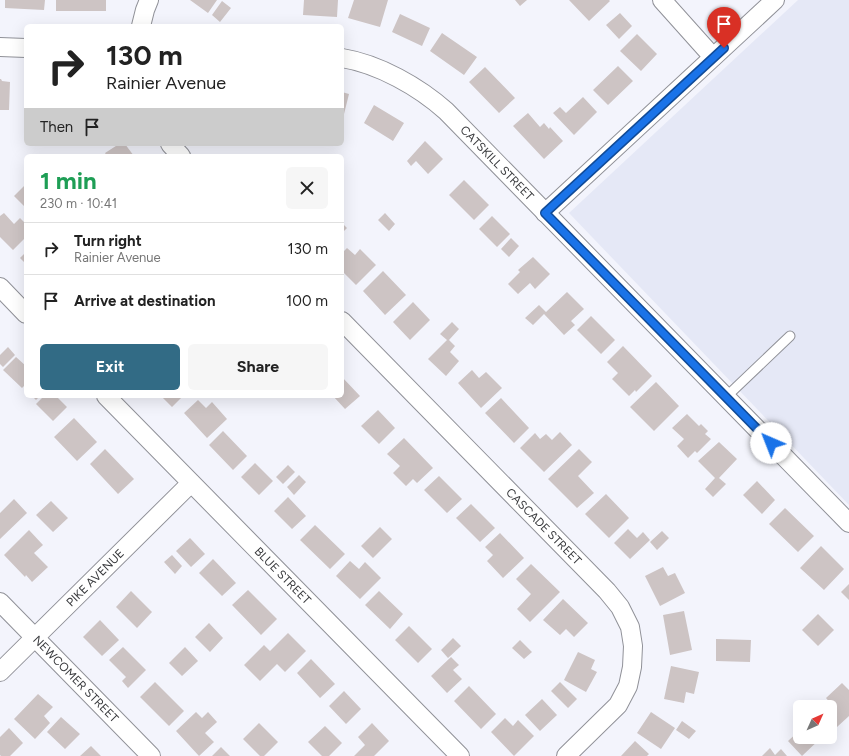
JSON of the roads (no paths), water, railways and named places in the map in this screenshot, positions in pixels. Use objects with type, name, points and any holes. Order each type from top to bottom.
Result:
[{"type":"street","points":[[141,24],[144,10],[149,0]]},
{"type":"street","points":[[662,0],[713,57]]},
{"type":"street","points":[[545,213],[775,0]]},
{"type":"street","points":[[0,47],[24,48]]},
{"type":"street","name":"CATSKILL STREET","points":[[344,59],[382,70],[408,83],[431,98],[451,116],[849,522]]},
{"type":"street","points":[[172,146],[179,154]]},
{"type":"street","points":[[0,287],[24,312]]},
{"type":"street","name":"CASCADE STREET","points":[[344,323],[607,591],[620,607],[630,627],[633,646],[632,667],[628,686],[618,705],[566,756]]},
{"type":"street","name":"BLUE STREET","points":[[108,398],[460,756]]},
{"type":"street","name":"PIKE AVENUE","points":[[0,672],[192,483]]},
{"type":"street","name":"NEWCOMER STREET","points":[[0,602],[151,756]]},
{"type":"lane","points":[[726,397],[790,336]]}]
